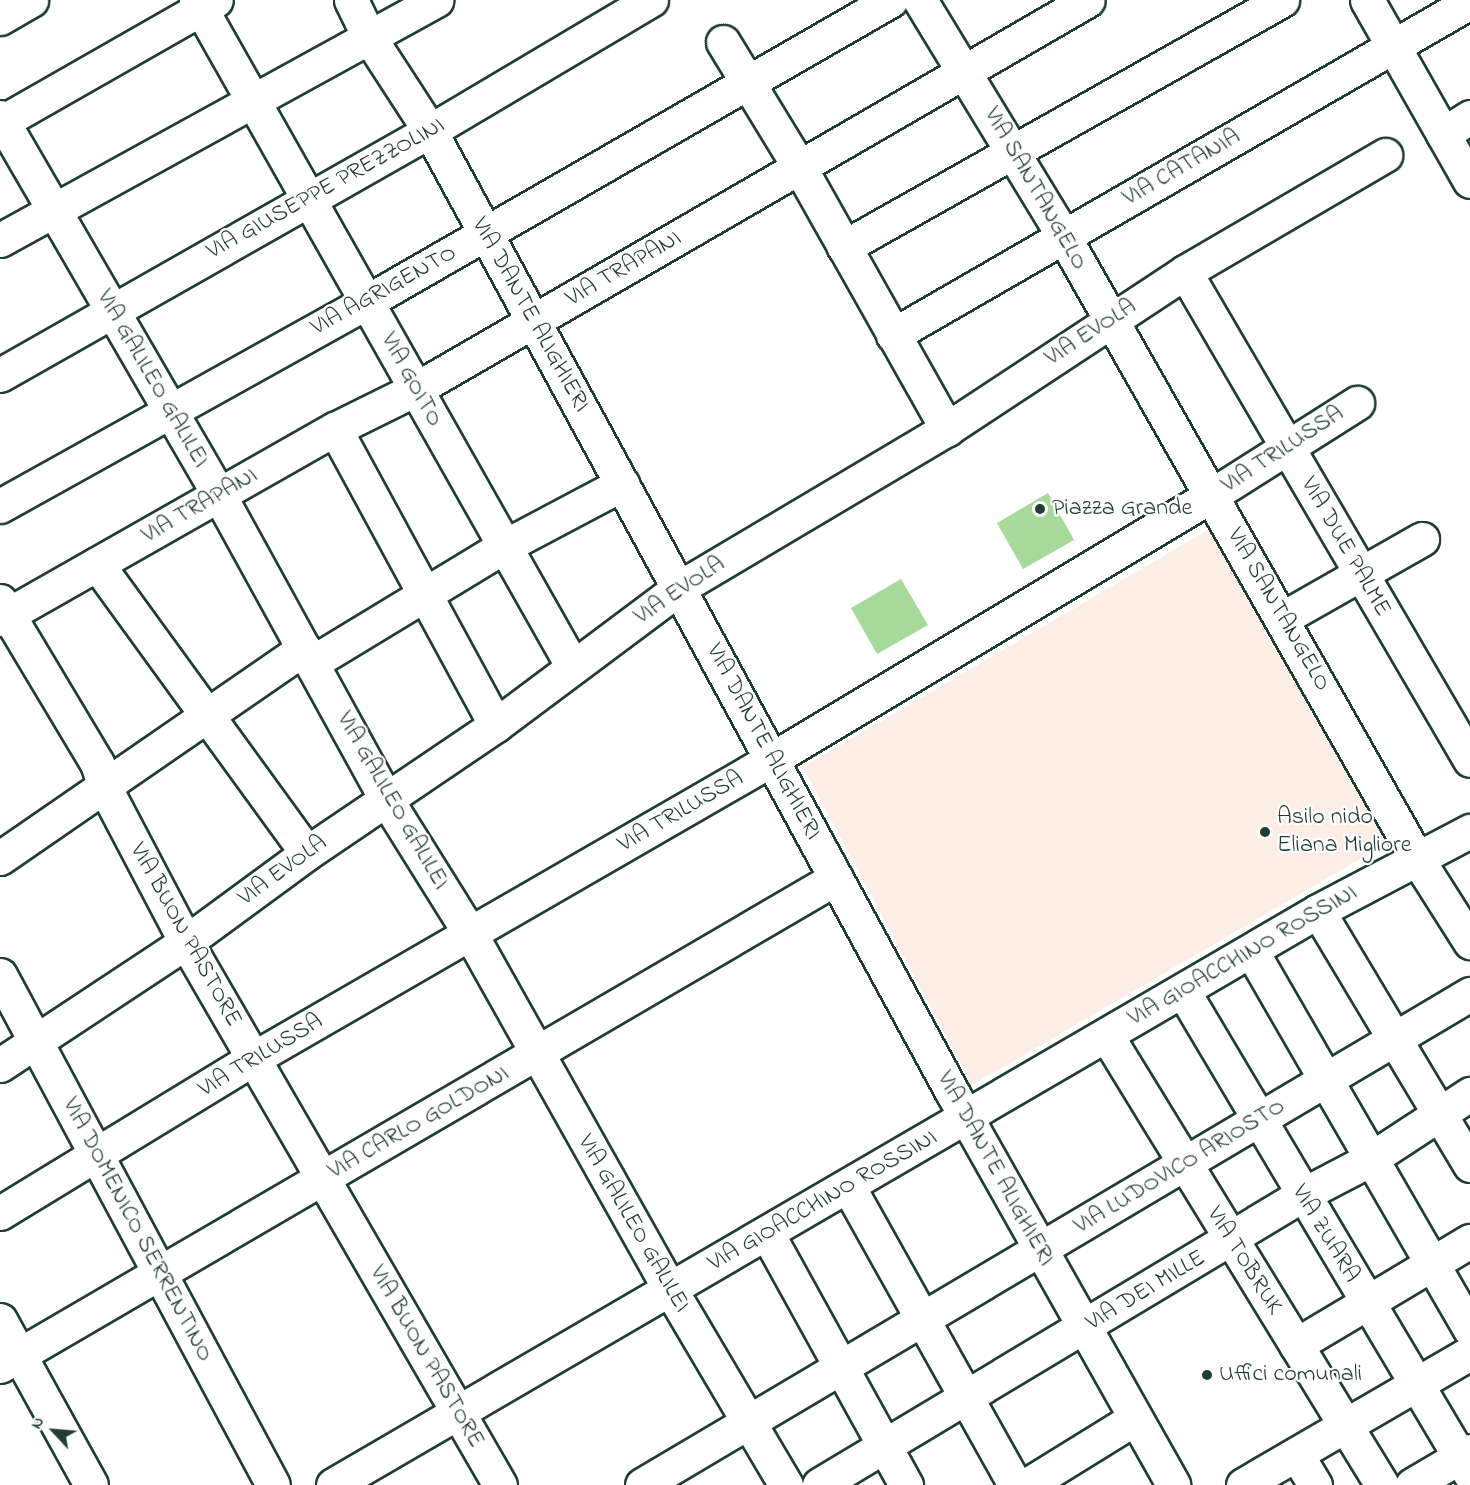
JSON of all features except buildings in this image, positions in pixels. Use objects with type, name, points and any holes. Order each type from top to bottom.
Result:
[{"type":"street","points":[[0,18],[31,0]]},
{"type":"street","name":"VIA DANTE ALIGHIERI","points":[[351,0],[369,37],[430,131],[965,1116],[1173,1485]]},
{"type":"street","points":[[0,240],[254,103],[436,0]]},
{"type":"street","name":"VIA GIUSEPPE PREZZOLINI","points":[[0,375],[310,197],[430,131],[651,0]]},
{"type":"street","name":"VIA AGRIGENTO","points":[[0,506],[486,234],[891,0]]},
{"type":"street","name":"VIA SANTANGELO","points":[[920,0],[967,72],[1064,237],[1109,320],[1283,618],[1416,857],[1470,942]]},
{"type":"street","name":"VIA TRAPANI","points":[[3,612],[97,564],[335,429],[416,389],[1088,0]]},
{"type":"street","points":[[844,247],[1282,0]]},
{"type":"street","points":[[1367,0],[1393,46],[1457,125],[1470,181]]},
{"type":"street","name":"VIA CATANIA","points":[[893,335],[1470,2]]},
{"type":"street","points":[[1,120],[204,3]]},
{"type":"street","name":"VIA GOITO","points":[[204,3],[254,103],[310,197],[503,547],[573,667]]},
{"type":"street","points":[[723,42],[800,168],[947,429]]},
{"type":"street","name":"VIA GALILEO GALILEI","points":[[1,120],[219,495],[309,655],[386,799],[471,935],[670,1289],[786,1485]]},
{"type":"street","name":"VIA EVOLA","points":[[0,1065],[37,1043],[186,942],[307,853],[496,725],[679,588],[947,429],[1185,272],[1385,155]]},
{"type":"street","name":"VIA DUE PALME","points":[[1185,272],[1470,760]]},
{"type":"street","name":"VIA TRILUSSA","points":[[0,1213],[254,1058],[471,935],[772,759],[1212,495],[1357,403]]},
{"type":"street","points":[[335,429],[496,725]]},
{"type":"street","points":[[0,858],[105,789],[206,714],[309,655],[425,595],[503,547],[622,484]]},
{"type":"street","points":[[1283,618],[1422,539]]},
{"type":"street","points":[[97,564],[307,853]]},
{"type":"street","name":"VIA BUON PASTORE","points":[[3,612],[98,763],[105,789],[186,942],[500,1485]]},
{"type":"street","name":"VIA GIOACCHINO ROSSINI","points":[[333,1485],[768,1234],[965,1116],[1252,952],[1318,911],[1416,857],[1470,831]]},
{"type":"street","name":"VIA CARLO GOLDONI","points":[[10,1361],[537,1055],[836,878]]},
{"type":"street","points":[[1318,911],[1470,1165]]},
{"type":"street","points":[[1252,952],[1369,1160],[1470,1330]]},
{"type":"street","name":"VIA DOMENICO SERRENTINO","points":[[0,975],[273,1485]]},
{"type":"street","name":"VIA ZUARA","points":[[1183,992],[1364,1302],[1414,1384],[1467,1461]]},
{"type":"street","name":"VIA LUDOVICO ARIOSTO","points":[[642,1485],[747,1422],[842,1369],[923,1317],[1040,1252],[1186,1166],[1324,1077],[1470,994]]},
{"type":"street","name":"VIA TOBRUK","points":[[1107,1036],[1382,1485]]},
{"type":"street","name":"VIA DEI MILLE","points":[[819,1485],[963,1396],[1084,1328],[1232,1240],[1302,1195],[1369,1160],[1439,1112],[1470,1094]]},
{"type":"street","points":[[848,1186],[923,1317],[963,1396],[1015,1485]]},
{"type":"street","points":[[768,1234],[906,1485]]},
{"type":"street","points":[[1296,1345],[1364,1302],[1470,1241]]},
{"type":"street","points":[[0,1320],[10,1361],[91,1485]]},
{"type":"street","points":[[1243,1485],[1470,1353]]},
{"type":"street","points":[[1027,1485],[1134,1419]]},
{"type":"street","points":[[1298,1455],[1315,1485]]},
{"type":"street","points":[[1412,1485],[1467,1461]]},
{"type":"shaded area","points":[[1213,527],[1318,718],[1393,840],[972,1085],[803,767]]},
{"type":"green space","points":[[1048,493],[1074,540],[1023,569],[997,523]]},
{"type":"green space","points":[[901,579],[928,625],[877,654],[851,608]]},
{"type":"place","name":"Piazza Grande","points":[[1040,509]]},
{"type":"place","name":"Asilo nido Eliana Migliore","points":[[1265,832]]},
{"type":"place","name":"Uffici comunali","points":[[1207,1375]]}]
